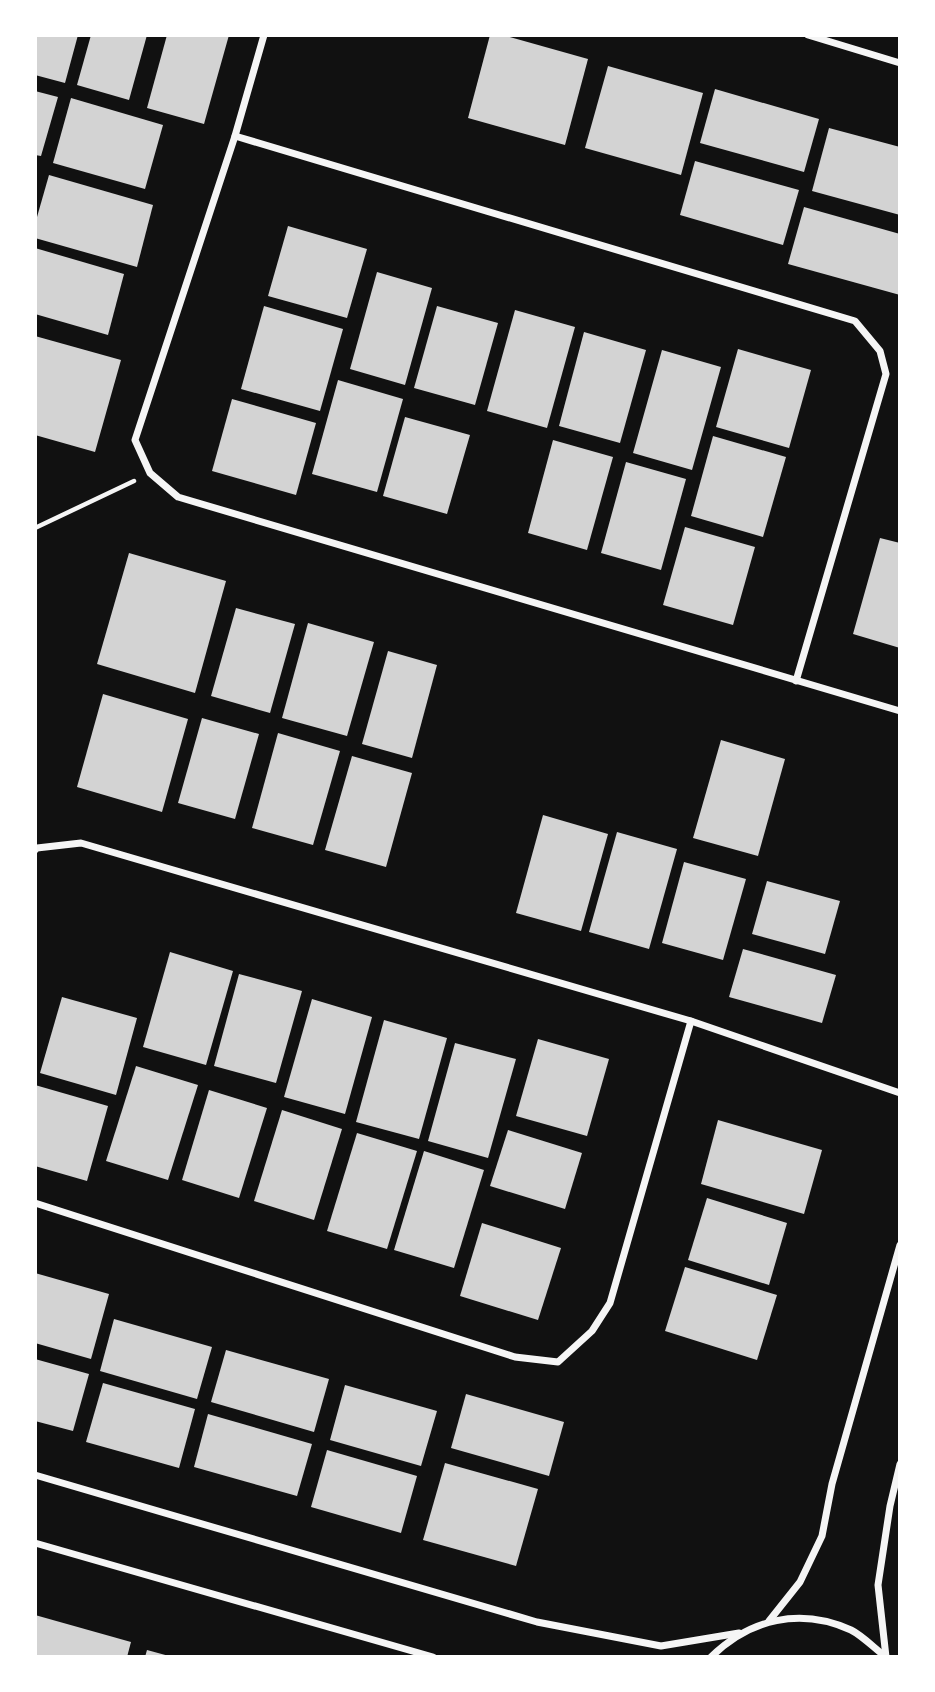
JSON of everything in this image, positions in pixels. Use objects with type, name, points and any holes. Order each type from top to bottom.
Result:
[{"type":"street","points":[[264,35],[235,136],[135,440],[150,473],[178,498],[900,712]]},
{"type":"street","points":[[808,35],[900,62]]},
{"type":"street","points":[[235,136],[855,321],[880,351],[886,374],[796,681]]},
{"type":"street","points":[[35,850],[81,843],[691,1021],[900,1093]]},
{"type":"street","points":[[35,1203],[515,1357],[558,1362],[592,1331],[610,1303],[691,1021]]},
{"type":"street","points":[[769,1621],[800,1582],[822,1536],[832,1485],[900,1245]]},
{"type":"street","points":[[886,1657],[878,1586],[890,1506],[900,1464]]},
{"type":"street","points":[[35,1475],[537,1622],[661,1646],[739,1633],[769,1621],[812,1618],[853,1631],[886,1657]]},
{"type":"street","points":[[35,1543],[433,1657]]},
{"type":"street","points":[[711,1657],[739,1633]]},
{"type":"path","points":[[35,528],[150,473]]},
{"type":"building","points":[[35,35],[78,35],[65,83],[35,75]]},
{"type":"building","points":[[91,35],[147,35],[129,100],[77,85]]},
{"type":"building","points":[[167,35],[229,35],[204,124],[147,108]]},
{"type":"building","points":[[490,35],[503,35],[588,59],[565,145],[468,118]]},
{"type":"building","points":[[608,66],[703,93],[681,175],[585,148]]},
{"type":"building","points":[[715,89],[819,119],[804,172],[700,143]]},
{"type":"building","points":[[35,91],[58,97],[41,156],[35,155]]},
{"type":"building","points":[[71,98],[163,125],[145,189],[53,163]]},
{"type":"building","points":[[829,128],[900,147],[900,215],[812,191]]},
{"type":"building","points":[[695,161],[799,190],[783,245],[680,215]]},
{"type":"building","points":[[49,175],[153,205],[137,267],[35,238],[35,224]]},
{"type":"building","points":[[804,207],[900,234],[900,295],[788,264]]},
{"type":"building","points":[[288,226],[367,249],[347,318],[268,296]]},
{"type":"building","points":[[35,248],[124,274],[108,335],[35,314]]},
{"type":"building","points":[[377,272],[432,288],[405,385],[350,369]]},
{"type":"building","points":[[264,306],[343,329],[320,411],[241,389]]},
{"type":"building","points":[[437,306],[498,323],[475,405],[414,388]]},
{"type":"building","points":[[515,310],[575,327],[547,428],[487,411]]},
{"type":"building","points":[[584,332],[646,350],[620,443],[559,426]]},
{"type":"building","points":[[35,336],[121,360],[95,452],[35,435]]},
{"type":"building","points":[[738,349],[811,370],[789,448],[716,427]]},
{"type":"building","points":[[662,350],[721,367],[692,470],[633,453]]},
{"type":"building","points":[[338,380],[403,399],[377,492],[312,474]]},
{"type":"building","points":[[232,399],[316,423],[296,495],[212,471]]},
{"type":"building","points":[[405,417],[470,435],[447,514],[383,496]]},
{"type":"building","points":[[713,436],[786,457],[763,537],[691,516]]},
{"type":"building","points":[[553,440],[613,457],[587,550],[528,533]]},
{"type":"building","points":[[626,462],[686,479],[661,570],[601,553]]},
{"type":"building","points":[[685,527],[755,547],[733,625],[663,605]]},
{"type":"building","points":[[880,538],[900,543],[900,648],[853,634]]},
{"type":"building","points":[[129,553],[226,581],[195,693],[97,664]]},
{"type":"building","points":[[236,608],[295,624],[270,713],[211,696]]},
{"type":"building","points":[[308,623],[374,642],[347,736],[282,718]]},
{"type":"building","points":[[388,651],[437,665],[412,758],[362,744]]},
{"type":"building","points":[[103,694],[188,719],[162,812],[77,787]]},
{"type":"building","points":[[202,718],[259,734],[235,819],[178,803]]},
{"type":"building","points":[[278,733],[340,751],[313,845],[252,828]]},
{"type":"building","points":[[721,740],[785,759],[758,856],[693,838]]},
{"type":"building","points":[[352,756],[412,773],[386,867],[325,850]]},
{"type":"building","points":[[543,815],[608,834],[581,931],[516,913]]},
{"type":"building","points":[[617,832],[677,849],[649,949],[589,932]]},
{"type":"building","points":[[684,862],[746,879],[723,960],[662,943]]},
{"type":"building","points":[[767,881],[840,901],[825,954],[752,934]]},
{"type":"building","points":[[743,949],[836,975],[822,1023],[729,997]]},
{"type":"building","points":[[170,952],[233,971],[206,1065],[143,1047]]},
{"type":"building","points":[[239,974],[302,991],[276,1083],[214,1066]]},
{"type":"building","points":[[62,997],[137,1018],[116,1095],[40,1073]]},
{"type":"building","points":[[312,999],[372,1017],[345,1114],[284,1097]]},
{"type":"building","points":[[384,1020],[447,1038],[419,1139],[356,1122]]},
{"type":"building","points":[[538,1039],[609,1059],[587,1136],[516,1116]]},
{"type":"building","points":[[455,1043],[516,1059],[488,1158],[428,1141]]},
{"type":"building","points":[[136,1066],[198,1085],[168,1180],[106,1161]]},
{"type":"building","points":[[35,1085],[108,1106],[87,1181],[35,1166]]},
{"type":"building","points":[[209,1090],[267,1108],[239,1198],[182,1180]]},
{"type":"building","points":[[282,1110],[342,1129],[314,1220],[254,1201]]},
{"type":"building","points":[[718,1120],[822,1150],[804,1214],[701,1184]]},
{"type":"building","points":[[508,1130],[582,1153],[565,1209],[490,1186]]},
{"type":"building","points":[[357,1133],[417,1151],[387,1249],[327,1231]]},
{"type":"building","points":[[424,1151],[484,1170],[454,1268],[394,1250]]},
{"type":"building","points":[[707,1198],[787,1223],[769,1285],[688,1260]]},
{"type":"building","points":[[482,1223],[561,1248],[538,1320],[460,1296]]},
{"type":"building","points":[[685,1267],[777,1295],[757,1360],[665,1331]]},
{"type":"building","points":[[35,1273],[109,1294],[91,1359],[35,1343]]},
{"type":"building","points":[[114,1319],[212,1347],[197,1399],[100,1371]]},
{"type":"building","points":[[226,1350],[329,1379],[314,1432],[211,1402]]},
{"type":"building","points":[[35,1359],[89,1374],[73,1431],[35,1421]]},
{"type":"building","points":[[103,1383],[195,1409],[179,1468],[86,1442]]},
{"type":"building","points":[[345,1385],[437,1411],[421,1466],[330,1440]]},
{"type":"building","points":[[466,1394],[564,1422],[549,1476],[451,1448]]},
{"type":"building","points":[[208,1414],[312,1444],[297,1496],[194,1467]]},
{"type":"building","points":[[327,1450],[417,1476],[401,1533],[311,1507]]},
{"type":"building","points":[[445,1463],[538,1489],[516,1566],[423,1540]]},
{"type":"building","points":[[35,1615],[131,1642],[127,1657],[35,1657]]},
{"type":"building","points":[[147,1650],[169,1656],[169,1657],[145,1657]]}]
